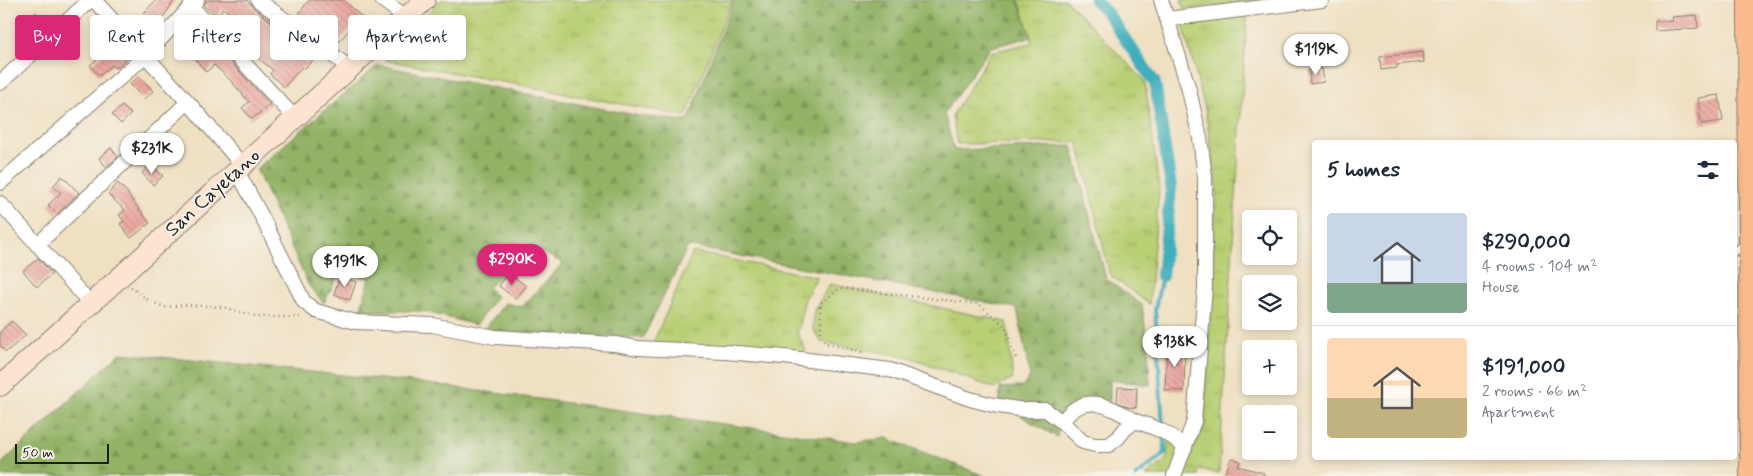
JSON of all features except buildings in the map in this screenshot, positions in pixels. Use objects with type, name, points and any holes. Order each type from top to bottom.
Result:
[{"type":"main road","name":"San Cayetano","points":[[409,15],[425,0]]},
{"type":"main road","points":[[1749,0],[1742,157],[1742,246],[1751,476]]},
{"type":"main road","name":"San Cayetano","points":[[3,377],[90,303],[359,60]]},
{"type":"street","points":[[0,83],[92,0],[106,15]]},
{"type":"street","points":[[258,0],[350,68]]},
{"type":"street","points":[[382,0],[402,15]]},
{"type":"street","points":[[1162,0],[1188,86],[1200,138],[1206,177],[1205,288],[1194,421],[1174,476]]},
{"type":"street","points":[[1167,19],[1322,0]]},
{"type":"street","points":[[164,35],[194,3],[295,118]]},
{"type":"street","points":[[0,183],[140,60]]},
{"type":"street","points":[[149,60],[188,102],[240,169],[304,302],[316,311],[356,322],[432,325],[495,337],[615,344],[638,348],[725,352],[890,370],[994,406],[1024,410],[1046,410],[1083,442],[1095,445],[1108,445],[1135,421]]},
{"type":"street","points":[[37,245],[188,102]]},
{"type":"street","points":[[0,203],[90,303]]},
{"type":"street","points":[[1062,422],[1069,412],[1078,407],[1091,403],[1102,404],[1135,421],[1155,427],[1176,438],[1185,448]]},
{"type":"path","points":[[131,286],[149,301],[165,307],[186,305],[222,307],[259,317],[304,317]]},
{"type":"path","points":[[870,354],[826,343],[821,336],[820,304],[840,288],[979,304],[1005,326],[1016,358]]},
{"type":"green space","points":[[441,0],[732,0],[686,116],[385,60],[466,60],[466,15],[427,15]]},
{"type":"green space","points":[[734,0],[1018,0],[1031,37],[991,47],[944,113],[954,150],[1072,146],[1106,279],[1142,305],[1148,347],[1150,385],[1110,380],[1110,401],[1087,404],[1061,411],[1057,437],[1000,402],[1000,388],[1022,387],[1030,377],[1017,308],[688,246],[643,338],[483,331],[505,303],[522,307],[563,263],[534,248],[488,287],[496,297],[476,325],[423,311],[360,311],[370,278],[340,271],[324,303],[309,286],[256,169],[378,65],[640,116],[688,121]]},
{"type":"green space","points":[[1019,0],[1066,0],[1145,81],[1159,188],[1149,304],[1110,275],[1078,142],[957,144],[952,116],[991,52],[1032,43]]},
{"type":"green space","points":[[1181,0],[1258,0],[1258,1],[1184,9]]},
{"type":"green space","points":[[1247,16],[1219,473],[1199,469],[1198,476],[1181,476],[1206,423],[1205,410],[1217,183],[1205,109],[1183,25]]},
{"type":"green space","points":[[693,252],[817,277],[805,299],[797,333],[805,349],[806,360],[653,343]]},
{"type":"green space","points":[[830,284],[1007,322],[1013,379],[994,388],[909,357],[821,342],[813,329],[814,310]]},
{"type":"green space","points":[[120,353],[421,383],[856,442],[886,438],[985,476],[0,476],[0,465]]},
{"type":"green space","points":[[1168,441],[1182,451],[1170,476],[1146,476],[1167,459]]},
{"type":"waterway","points":[[1095,0],[1108,14],[1155,83],[1171,187],[1162,276]]},
{"type":"waterway","points":[[1162,276],[1155,309],[1163,427]]},
{"type":"waterway","points":[[1136,476],[1165,453],[1164,437]]}]
